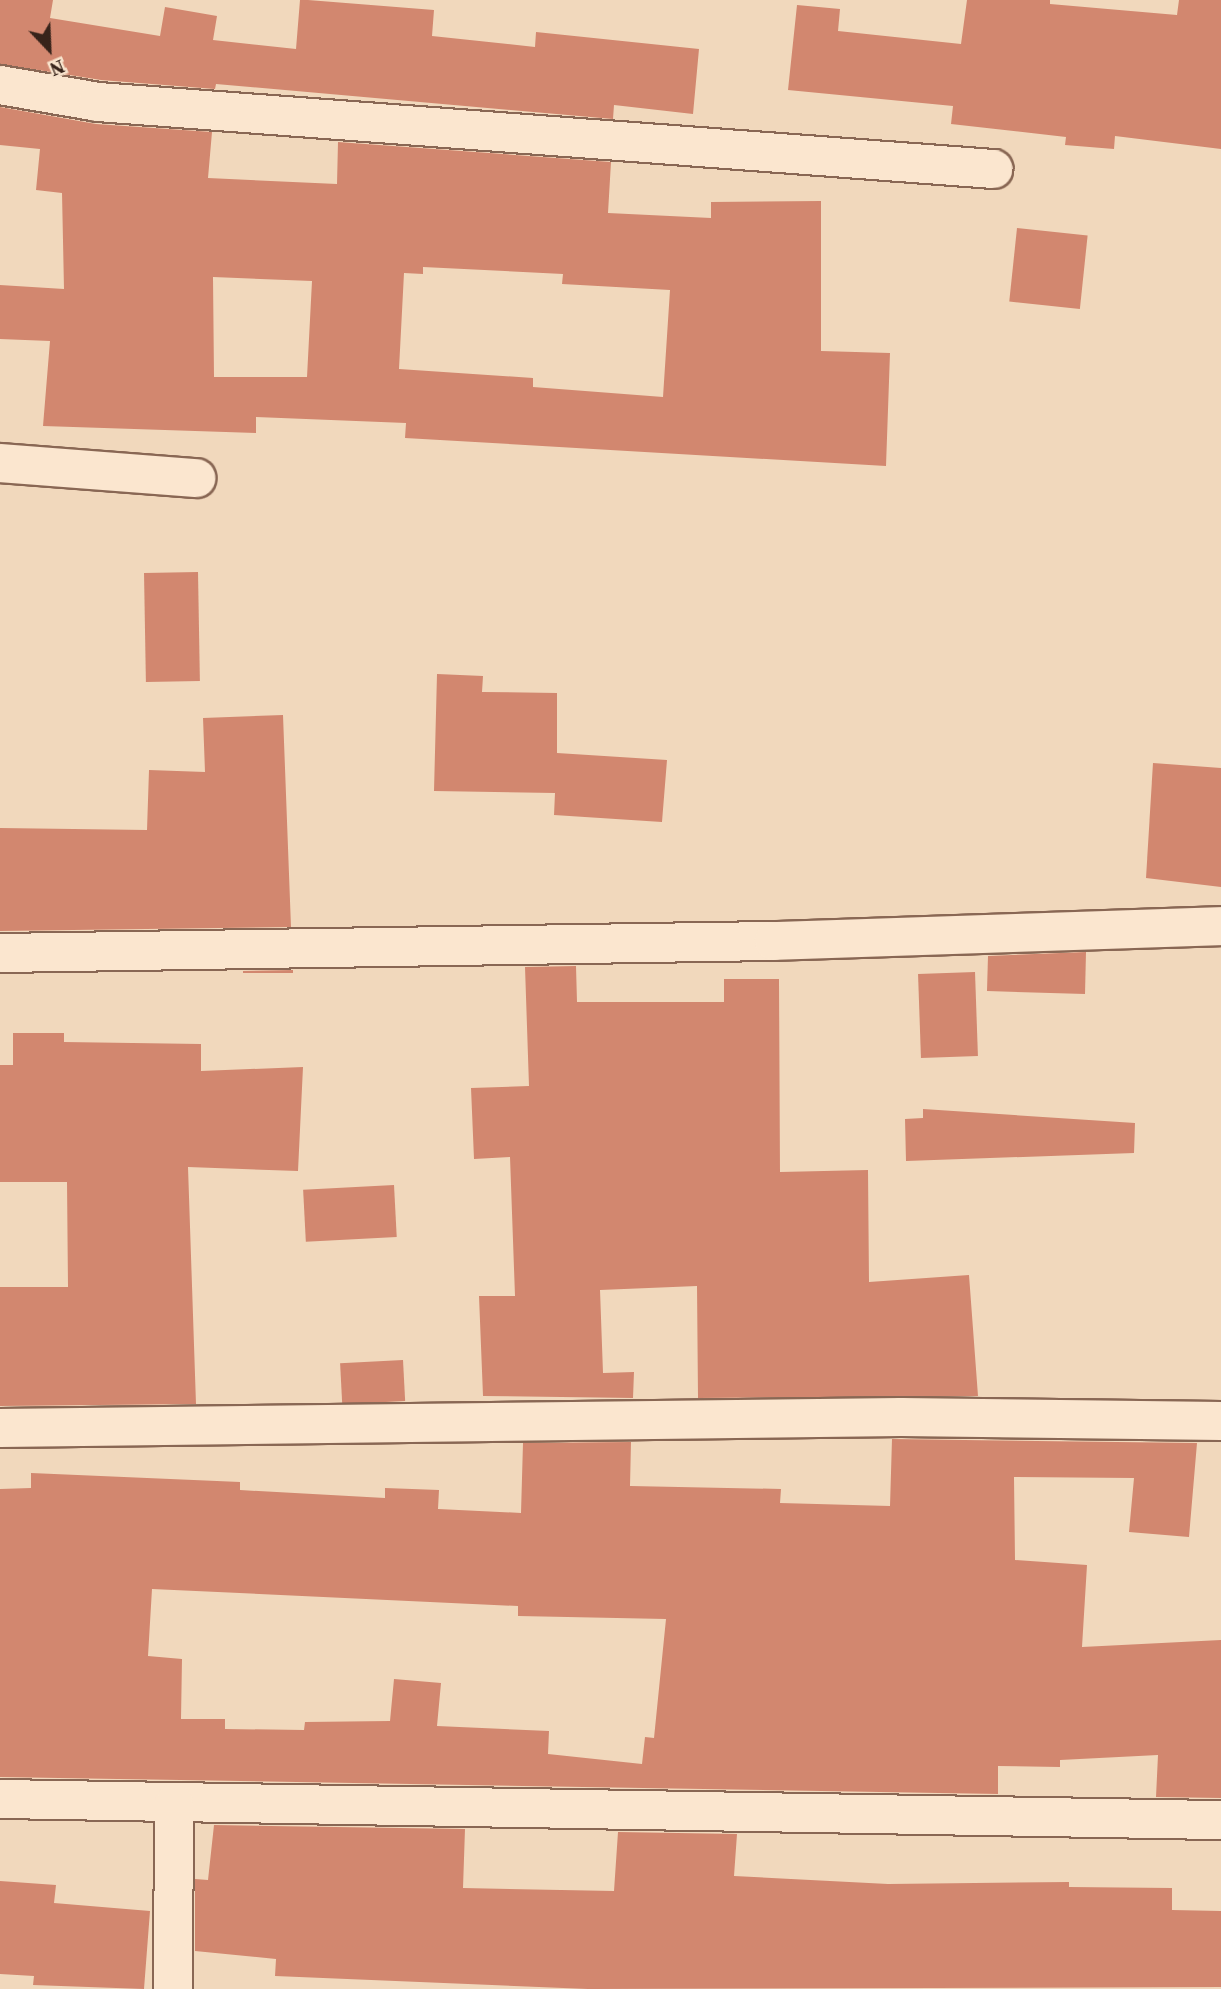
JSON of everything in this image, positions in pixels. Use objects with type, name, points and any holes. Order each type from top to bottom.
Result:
[{"type":"street","points":[[0,85],[98,102],[993,169]]},
{"type":"street","points":[[0,463],[196,478]]},
{"type":"street","points":[[0,953],[760,942],[1221,926]]},
{"type":"street","points":[[0,1428],[901,1417],[1221,1421]]},
{"type":"street","points":[[0,1799],[1221,1820]]},
{"type":"street","points":[[173,1989],[174,1804]]},
{"type":"building","points":[[0,0],[53,0],[50,18],[160,36],[165,7],[217,16],[213,40],[296,49],[300,0],[308,0],[434,10],[432,36],[535,47],[536,32],[699,49],[693,114],[614,105],[613,119],[216,84],[215,89],[101,80],[0,64]]},
{"type":"building","points":[[967,0],[1050,0],[1050,4],[1177,15],[1179,0],[1221,0],[1221,149],[1115,136],[1114,149],[1065,145],[1066,137],[951,124],[953,106],[788,90],[797,5],[840,9],[838,31],[961,44]]},
{"type":"building","points":[[0,107],[96,124],[212,132],[208,178],[337,184],[338,142],[611,162],[608,213],[711,218],[711,202],[821,201],[821,351],[890,353],[886,466],[405,438],[406,423],[256,417],[256,433],[43,426],[50,341],[0,339],[0,285],[64,289],[62,193],[36,190],[40,149],[0,145]],"holes":[[[423,267],[563,274],[562,284],[670,290],[663,397],[533,387],[533,378],[399,369],[404,273],[423,274]],[[213,277],[312,281],[307,377],[214,377]]]},
{"type":"building","points":[[1017,228],[1088,235],[1080,309],[1009,302]]},
{"type":"building","points":[[198,572],[200,681],[146,682],[144,573]]},
{"type":"building","points":[[437,674],[483,676],[482,692],[557,693],[557,753],[667,760],[662,822],[554,815],[555,793],[434,791]]},
{"type":"building","points":[[283,715],[291,927],[0,931],[0,828],[147,830],[149,770],[205,772],[203,718]]},
{"type":"building","points":[[1153,763],[1221,768],[1221,887],[1146,878]]},
{"type":"building","points":[[1086,952],[1085,994],[987,991],[988,956]]},
{"type":"building","points":[[576,966],[577,1002],[724,1002],[724,979],[779,979],[780,1172],[868,1170],[869,1282],[969,1275],[978,1396],[698,1398],[697,1286],[600,1290],[603,1373],[634,1372],[633,1398],[483,1396],[479,1296],[515,1296],[510,1157],[474,1159],[471,1088],[529,1086],[525,967]]},
{"type":"building","points":[[293,970],[293,973],[243,973],[243,971]]},
{"type":"building","points":[[975,972],[978,1056],[921,1058],[918,974]]},
{"type":"building","points":[[13,1033],[64,1033],[64,1042],[201,1044],[201,1071],[303,1067],[298,1171],[188,1167],[196,1404],[0,1406],[0,1287],[68,1287],[67,1182],[0,1182],[0,1065],[13,1065]]},
{"type":"building","points":[[923,1109],[1135,1123],[1134,1153],[906,1161],[905,1119],[923,1118]]},
{"type":"building","points":[[394,1185],[397,1237],[306,1242],[303,1190]]},
{"type":"building","points":[[403,1360],[405,1401],[342,1404],[340,1363]]},
{"type":"building","points":[[892,1439],[1197,1443],[1189,1537],[1129,1532],[1134,1478],[1014,1477],[1015,1560],[1087,1565],[1082,1647],[1221,1640],[1221,1798],[1156,1797],[1158,1755],[1060,1760],[1060,1767],[998,1766],[998,1794],[0,1777],[0,1489],[31,1488],[31,1473],[240,1482],[240,1490],[385,1498],[385,1488],[439,1490],[438,1509],[521,1513],[523,1443],[631,1442],[630,1486],[781,1489],[780,1503],[890,1506]],"holes":[[[152,1589],[518,1606],[518,1616],[666,1619],[654,1738],[645,1737],[642,1764],[548,1754],[549,1731],[437,1726],[441,1683],[394,1679],[390,1721],[305,1722],[304,1730],[225,1729],[225,1719],[181,1719],[182,1659],[148,1656]]]},
{"type":"building","points":[[214,1825],[465,1829],[463,1888],[614,1891],[618,1832],[737,1834],[734,1876],[888,1884],[1069,1882],[1069,1887],[1172,1888],[1172,1910],[1221,1911],[1221,1987],[588,1989],[275,1976],[276,1959],[195,1951],[195,1879],[208,1880]]},
{"type":"building","points":[[0,1881],[56,1885],[54,1903],[150,1911],[144,1989],[33,1985],[34,1976],[0,1974]]}]
